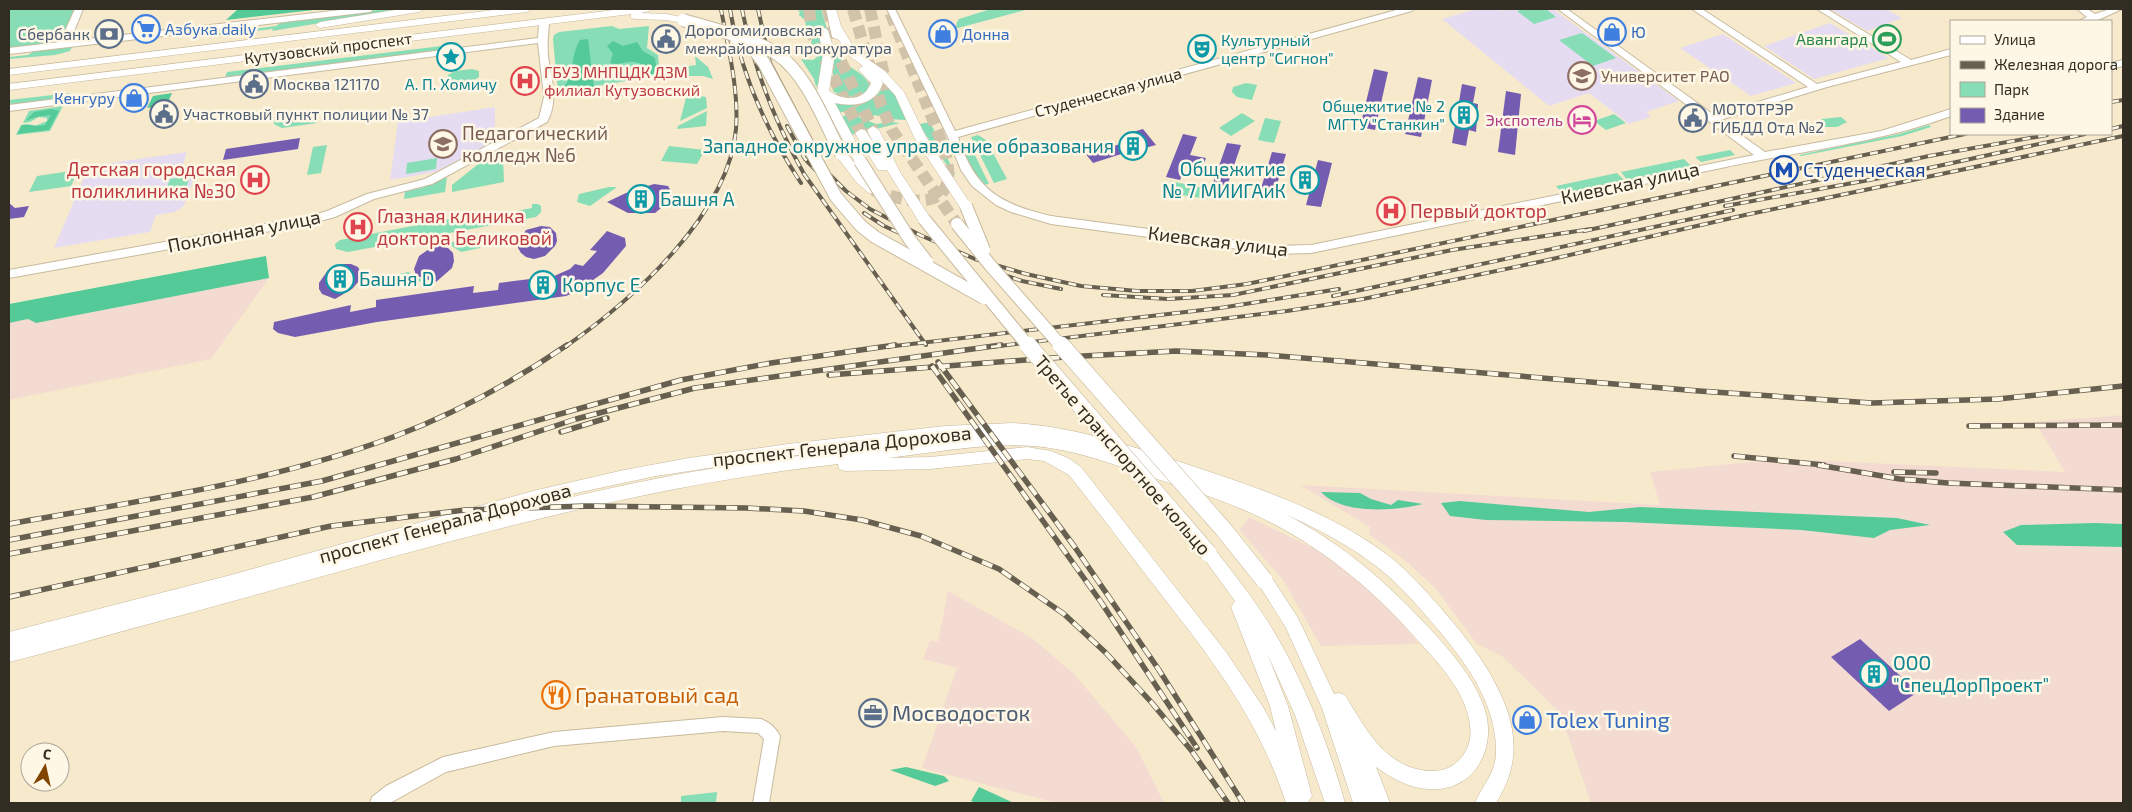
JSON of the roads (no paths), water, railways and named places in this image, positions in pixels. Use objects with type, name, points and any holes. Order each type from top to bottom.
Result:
[{"type":"main road","points":[[195,50],[355,18],[419,9]]},
{"type":"main road","name":"Кутузовский проспект","points":[[9,72],[527,9]]},
{"type":"main road","name":"Кутузовский проспект","points":[[9,87],[646,9]]},
{"type":"main road","points":[[823,92],[834,100],[853,102],[867,98],[876,88],[875,79],[846,56],[831,9]]},
{"type":"main road","points":[[491,28],[641,16],[683,20],[764,46],[778,54],[802,80],[841,154],[861,180],[873,190]]},
{"type":"main road","points":[[836,27],[852,53],[893,84],[906,104],[920,137],[966,206],[990,265]]},
{"type":"main road","points":[[823,30],[829,54],[823,92],[860,161],[910,240],[921,256],[937,271]]},
{"type":"main road","points":[[736,38],[752,47],[764,63],[836,197],[848,213],[875,237],[991,302]]},
{"type":"main road","name":"Третье транспортное кольцо","points":[[867,131],[880,165],[991,302],[1124,459],[1208,553],[1229,580],[1263,630],[1290,680],[1316,742],[1335,803]]},
{"type":"main road","name":"Третье транспортное кольцо","points":[[957,224],[990,265],[1224,530],[1264,580],[1292,623],[1331,706],[1363,803]]},
{"type":"main road","name":"проспект Генерала Дорохова","points":[[9,640],[245,578],[491,508],[610,479],[769,452],[955,432],[1006,429],[1035,430],[1074,435],[1240,488],[1339,534],[1388,566],[1464,647],[1500,714],[1505,756],[1495,788],[1484,803]]},
{"type":"main road","name":"проспект Генерала Дорохова","points":[[9,654],[494,523],[594,498],[653,486],[817,459],[986,441],[1033,440],[1084,450],[1168,476],[1241,502],[1279,518],[1310,536],[1360,571],[1392,599],[1442,654],[1463,684],[1480,722],[1481,736],[1476,753],[1465,768],[1443,780],[1418,779],[1402,773],[1377,758],[1364,742],[1339,701]]},
{"type":"main road","name":"проспект Генерала Дорохова","points":[[769,467],[896,465],[1008,454],[1046,455],[1062,462],[1075,471],[1208,642],[1242,691],[1262,722],[1279,757],[1296,803]]},
{"type":"main road","points":[[1229,580],[1279,706],[1304,803]]},
{"type":"main road","points":[[1292,623],[1339,701],[1380,803]]},
{"type":"street","points":[[63,46],[79,9]]},
{"type":"street","points":[[9,51],[370,9]]},
{"type":"street","name":"Киевская улица","points":[[891,9],[952,135],[957,155],[970,179],[978,189],[992,200],[1016,211],[1050,220],[1275,250],[1311,249],[1763,156],[1801,151],[1898,130],[1950,112]]},
{"type":"street","name":"Студенческая улица","points":[[952,135],[1409,9]]},
{"type":"street","points":[[1562,9],[1763,156]]},
{"type":"street","points":[[1696,9],[1815,87]]},
{"type":"street","points":[[1821,9],[1908,62]]},
{"type":"street","points":[[2081,9],[2095,18]]},
{"type":"street","points":[[2087,20],[2118,9]]},
{"type":"street","name":"Поклонная улица","points":[[9,274],[282,226],[331,214],[371,196],[428,182],[543,120],[548,109],[549,99],[542,40],[544,24]]},
{"type":"street","points":[[9,108],[542,40]]},
{"type":"street","points":[[1712,119],[1815,87],[1950,52]]},
{"type":"street","points":[[378,803],[392,792],[443,765],[554,739],[723,724],[761,726],[772,736],[761,803]]},
{"type":"tunnel","points":[[809,9],[812,34],[861,133]]},
{"type":"tunnel","points":[[828,9],[838,55],[873,130]]},
{"type":"tunnel","points":[[853,9],[881,105],[892,130],[937,196]]},
{"type":"tunnel","points":[[870,9],[887,90]]},
{"type":"tunnel","points":[[889,9],[942,143],[948,165],[948,181],[943,192],[937,196]]},
{"type":"tunnel","points":[[873,190],[907,200],[922,200],[937,196]]},
{"type":"tunnel","points":[[937,196],[957,224]]},
{"type":"railway","points":[[565,347],[619,306],[673,253],[696,224],[716,193],[729,161],[736,129],[737,114],[732,69],[721,9]]},
{"type":"railway","points":[[730,9],[740,55],[756,100],[788,163],[801,183]]},
{"type":"railway","points":[[742,9],[759,73],[775,115],[804,174],[924,343]]},
{"type":"railway","points":[[758,9],[770,63],[829,174],[846,191],[870,209],[920,235],[975,259],[1026,274],[1081,286],[1137,291],[1192,291],[1247,284],[1960,135]]},
{"type":"railway","points":[[2112,102],[2123,100]]},
{"type":"railway","points":[[787,126],[805,159],[831,186]]},
{"type":"railway","points":[[2112,129],[2123,126]]},
{"type":"railway","points":[[1584,231],[1929,156],[2047,135]]},
{"type":"railway","points":[[1725,206],[1897,175],[2080,135]]},
{"type":"railway","points":[[991,347],[1287,311],[1363,299],[1539,262],[1745,215],[2123,136]]},
{"type":"railway","points":[[1333,296],[1733,210]]},
{"type":"railway","points":[[864,213],[884,226],[917,241]]},
{"type":"railway","points":[[1103,295],[1168,299],[1233,295],[1452,250],[1591,229]]},
{"type":"railway","points":[[998,273],[1022,281],[1061,289]]},
{"type":"railway","points":[[924,343],[1220,308],[1339,289]]},
{"type":"railway","points":[[886,347],[924,343]]},
{"type":"railway","points":[[9,524],[251,479],[346,453],[393,437],[461,408],[526,372],[567,345]]},
{"type":"railway","points":[[9,540],[322,481],[681,380],[771,363],[895,345]]},
{"type":"railway","points":[[9,554],[313,497],[456,459],[576,419],[695,388],[1001,345]]},
{"type":"railway","points":[[941,366],[1176,351],[1267,355],[1699,391],[1872,403],[1998,399],[2123,386]]},
{"type":"railway","points":[[938,362],[941,366]]},
{"type":"railway","points":[[933,367],[941,366]]},
{"type":"railway","points":[[941,366],[1074,546],[1159,670],[1243,803]]},
{"type":"railway","points":[[829,375],[933,367]]},
{"type":"railway","points":[[933,367],[1101,602],[1197,748]]},
{"type":"railway","points":[[561,432],[607,418]]},
{"type":"railway","points":[[1969,426],[2123,425]]},
{"type":"railway","points":[[1734,456],[1824,465]]},
{"type":"railway","points":[[1818,465],[1900,479],[1948,483],[2123,490]]},
{"type":"railway","points":[[1894,472],[1936,473]]},
{"type":"railway","points":[[9,597],[331,526],[465,510],[586,506],[746,508],[804,511],[862,520],[921,536],[999,569],[1064,614],[1106,653],[1152,703],[1191,750],[1228,803]]},
{"type":"place","name":"Азбука daily","points":[[146,29]]},
{"type":"place","name":"Ю","points":[[1612,32]]},
{"type":"place","name":"Сбербанк","points":[[109,34]]},
{"type":"place","name":"Донна","points":[[943,34]]},
{"type":"place","name":"Дорогомиловская межрайонная прокуратура","points":[[666,39]]},
{"type":"place","name":"Авангард","points":[[1887,39]]},
{"type":"place","name":"Культурный центр \"Сигнон\"","points":[[1202,49]]},
{"type":"place","name":"А. П. Хомичу","points":[[451,57]]},
{"type":"place","name":"Университет РАО","points":[[1582,76]]},
{"type":"place","name":"ГБУЗ МНПЦДК ДЗМ филиал Кутузовский","points":[[525,81]]},
{"type":"place","name":"Москва 121170","points":[[254,84]]},
{"type":"place","name":"Кенгуру","points":[[134,98]]},
{"type":"place","name":"Участковый пункт полиции № 37","points":[[164,114]]},
{"type":"place","name":"Общежитие № 2 МГТУ \"Станкин\"","points":[[1464,115]]},
{"type":"place","name":"МОТОТРЭР ГИБДД Отд №2","points":[[1693,118]]},
{"type":"place","name":"Экспотель","points":[[1582,120]]},
{"type":"place","name":"Педагогический колледж №6","points":[[443,144]]},
{"type":"place","name":"Западное окружное управление образования","points":[[1133,146]]},
{"type":"place","name":"Студенческая","points":[[1784,170]]},
{"type":"place","name":"Детская городская поликлиника №30","points":[[255,180]]},
{"type":"place","name":"Общежитие № 7 МИИГАиК","points":[[1305,180]]},
{"type":"place","name":"Башня А","points":[[641,199]]},
{"type":"place","name":"Первый доктор","points":[[1391,211]]},
{"type":"place","name":"Глазная клиника доктора Беликовой","points":[[358,227]]},
{"type":"place","name":"Башня D","points":[[340,279]]},
{"type":"place","name":"Корпус E","points":[[543,285]]},
{"type":"place","name":"ООО \"СпецДорПроект\"","points":[[1874,674]]},
{"type":"place","name":"Гранатовый сад","points":[[556,695]]},
{"type":"place","name":"Мосводосток","points":[[873,713]]},
{"type":"place","name":"Tolex Tuning","points":[[1527,720]]}]
